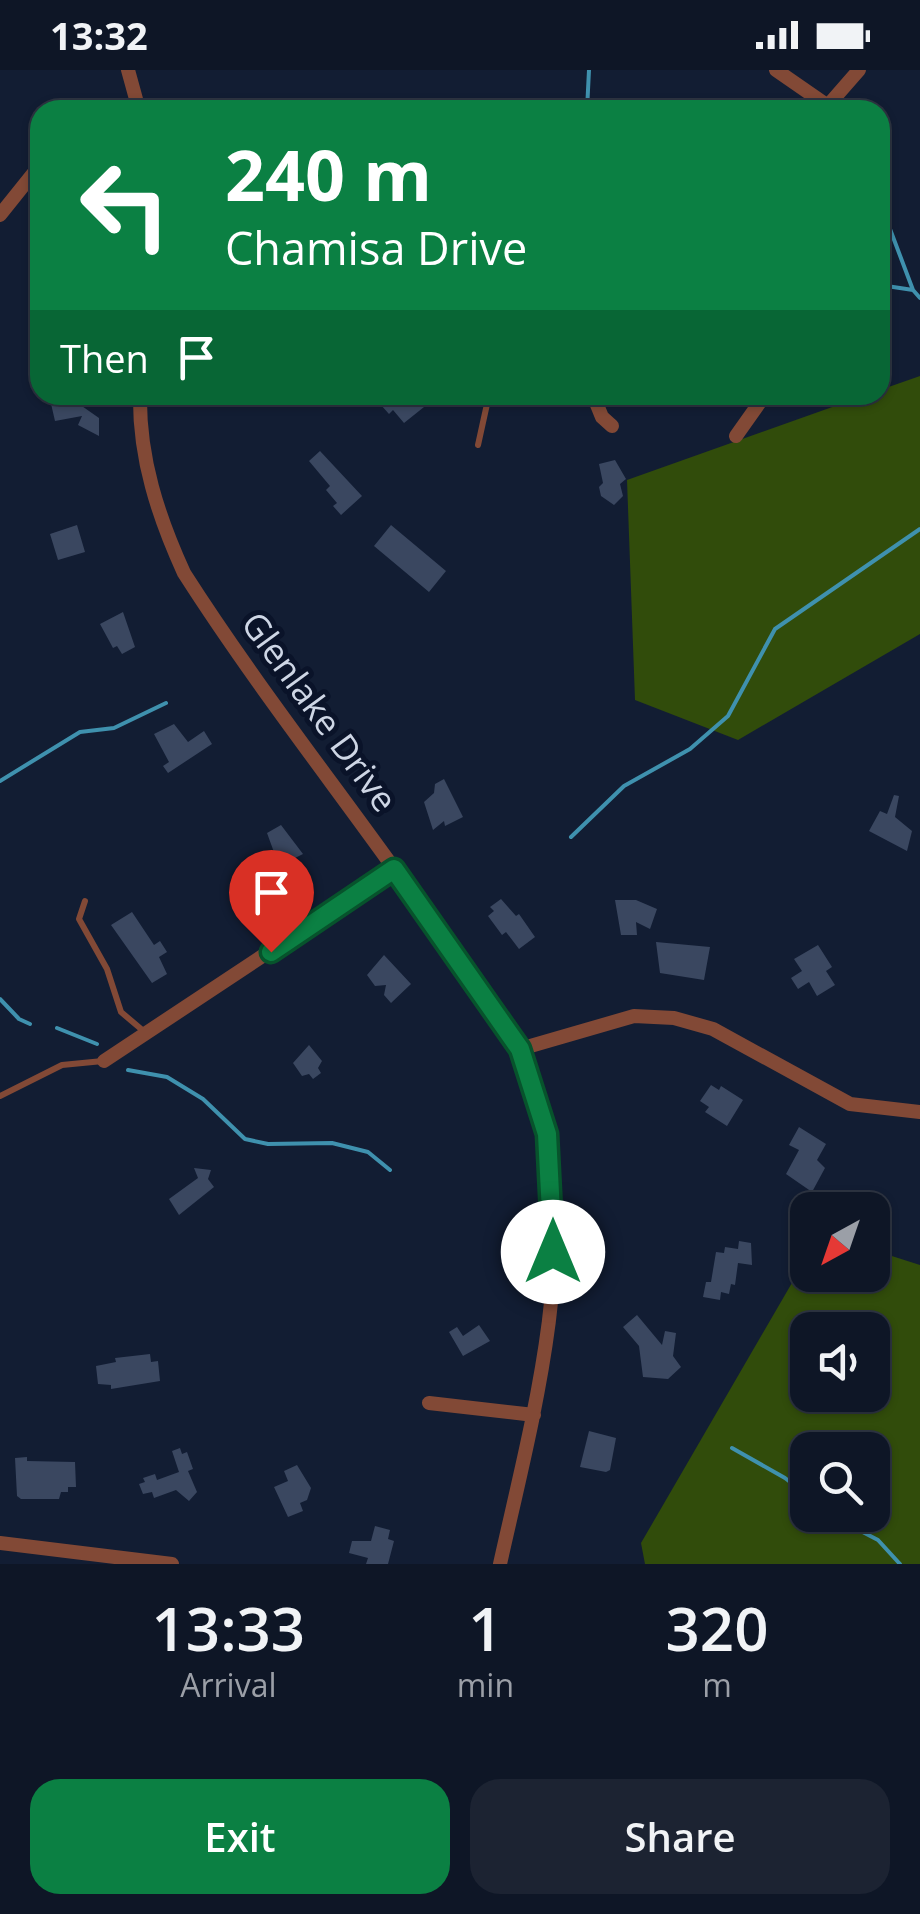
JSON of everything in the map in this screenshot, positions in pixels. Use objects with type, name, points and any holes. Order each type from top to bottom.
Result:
[{"type":"street","points":[[128,70],[136,100]]},
{"type":"street","points":[[776,70],[815,100]]},
{"type":"street","points":[[833,100],[859,70]]},
{"type":"street","points":[[0,215],[30,178]]},
{"type":"street","name":"Glenlake Drive","points":[[141,405],[154,498],[184,573],[520,1049],[547,1134],[554,1220],[552,1284],[534,1414],[500,1564]]},
{"type":"street","points":[[596,405],[602,418],[612,426]]},
{"type":"street","points":[[736,436],[758,405]]},
{"type":"street","points":[[104,1061],[394,869]]},
{"type":"street","points":[[520,1049],[634,1016],[674,1018],[713,1029],[850,1104],[920,1112]]},
{"type":"street","points":[[428,1403],[534,1414]]},
{"type":"street","points":[[0,1543],[172,1564]]},
{"type":"lane","points":[[478,445],[487,405]]},
{"type":"lane","points":[[84,901],[79,919],[107,970],[121,1012],[148,1035]]},
{"type":"lane","points":[[0,1096],[62,1065],[104,1061]]},
{"type":"green space","points":[[920,376],[920,634],[738,740],[635,700],[627,480],[838,405],[890,405],[890,386]]},
{"type":"green space","points":[[890,1255],[920,1265],[920,1564],[645,1564],[641,1543],[790,1286],[790,1292],[890,1292]]},
{"type":"building","points":[[51,405],[80,405],[99,418],[99,436],[78,425],[82,416],[55,421]]},
{"type":"building","points":[[381,405],[424,407],[404,423],[393,410],[389,414]]},
{"type":"building","points":[[320,451],[362,496],[341,515],[326,490],[330,486],[309,461]]},
{"type":"building","points":[[615,460],[626,479],[620,484],[623,496],[614,505],[601,496],[599,464]]},
{"type":"building","points":[[77,525],[85,552],[58,560],[50,534]]},
{"type":"building","points":[[391,525],[446,571],[429,592],[374,546]]},
{"type":"building","points":[[123,612],[135,647],[122,654],[117,646],[113,648],[100,624]]},
{"type":"building","points":[[174,724],[188,742],[204,731],[212,744],[168,773],[163,766],[169,762],[154,734]]},
{"type":"building","points":[[444,779],[463,817],[445,826],[444,821],[433,830],[424,802],[434,793],[435,784]]},
{"type":"building","points":[[894,795],[899,796],[895,817],[912,831],[907,851],[869,831],[880,811],[887,814]]},
{"type":"building","points":[[281,825],[303,854],[279,866],[267,833]]},
{"type":"building","points":[[501,899],[516,916],[519,914],[535,937],[519,949],[488,916],[494,911],[490,907]]},
{"type":"building","points":[[615,900],[636,900],[657,909],[650,929],[636,922],[637,935],[621,935]]},
{"type":"building","points":[[132,912],[154,945],[160,941],[167,952],[159,957],[167,974],[152,983],[111,925]]},
{"type":"building","points":[[656,942],[710,947],[704,980],[660,973]]},
{"type":"building","points":[[818,945],[832,967],[826,971],[835,985],[817,996],[809,982],[798,989],[791,978],[802,971],[794,959]]},
{"type":"building","points":[[384,955],[411,984],[391,1003],[384,995],[386,985],[375,986],[367,975]]},
{"type":"building","points":[[309,1045],[322,1061],[318,1068],[321,1073],[313,1079],[309,1074],[302,1076],[293,1063]]},
{"type":"building","points":[[711,1085],[719,1090],[721,1086],[743,1100],[727,1126],[705,1112],[709,1107],[700,1101]]},
{"type":"building","points":[[799,1127],[826,1144],[817,1160],[825,1168],[812,1192],[786,1174],[799,1150],[789,1145]]},
{"type":"building","points":[[194,1168],[211,1170],[208,1179],[214,1187],[179,1215],[169,1199],[198,1178]]},
{"type":"building","points":[[739,1241],[751,1243],[752,1265],[738,1263],[735,1285],[731,1284],[729,1294],[721,1292],[720,1300],[703,1297],[706,1282],[711,1282],[716,1252],[724,1253],[725,1247],[738,1249]]},
{"type":"building","points":[[637,1315],[662,1345],[665,1331],[676,1333],[673,1356],[681,1367],[668,1379],[643,1377],[639,1346],[623,1327]]},
{"type":"building","points":[[479,1325],[490,1341],[463,1356],[449,1332],[457,1327],[463,1336]]},
{"type":"building","points":[[150,1354],[151,1362],[158,1361],[160,1381],[111,1389],[111,1385],[98,1384],[96,1366],[116,1362],[115,1358]]},
{"type":"building","points":[[589,1431],[616,1438],[610,1470],[606,1472],[580,1467]]},
{"type":"building","points":[[180,1448],[182,1454],[187,1452],[193,1469],[188,1471],[197,1492],[189,1501],[176,1490],[154,1498],[152,1492],[143,1494],[139,1484],[145,1482],[143,1478],[155,1474],[157,1480],[179,1472],[172,1451]]},
{"type":"building","points":[[27,1457],[27,1461],[75,1462],[76,1487],[68,1487],[59,1499],[21,1499],[17,1496],[15,1458]]},
{"type":"building","points":[[297,1465],[311,1488],[307,1500],[300,1503],[303,1511],[288,1517],[274,1487],[288,1481],[284,1471]]},
{"type":"building","points":[[375,1526],[390,1530],[388,1539],[394,1541],[388,1564],[366,1564],[368,1558],[349,1553],[352,1541],[371,1541]]},
{"type":"waterway","points":[[588,100],[589,70]]},
{"type":"waterway","points":[[890,229],[913,290],[920,298]]},
{"type":"waterway","points":[[890,287],[913,290]]},
{"type":"waterway","points":[[571,837],[624,786],[690,749],[728,716],[775,629],[920,529]]},
{"type":"waterway","points":[[0,781],[80,732],[114,728],[166,703]]},
{"type":"waterway","points":[[0,999],[19,1019],[30,1024]]},
{"type":"waterway","points":[[57,1028],[97,1044]]},
{"type":"waterway","points":[[128,1070],[167,1077],[203,1099],[245,1139],[268,1144],[332,1143],[368,1152],[390,1170]]},
{"type":"waterway","points":[[732,1448],[790,1482]]},
{"type":"waterway","points":[[863,1532],[878,1540],[900,1564]]},
{"type":"route","points":[[271,952],[394,869],[520,1049],[547,1134],[553,1252]]}]
